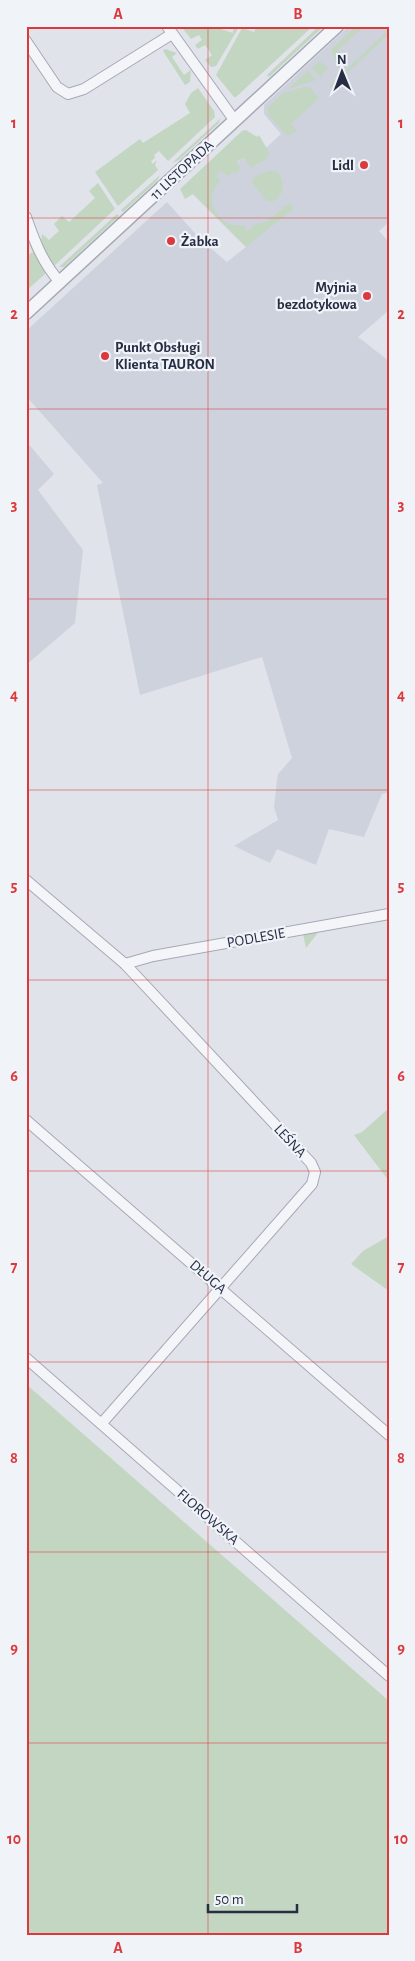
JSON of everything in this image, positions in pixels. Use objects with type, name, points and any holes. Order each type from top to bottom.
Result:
[{"type":"street","name":"11 LISTOPADA","points":[[26,313],[337,26]]},
{"type":"street","points":[[26,41],[57,87],[68,94],[84,89],[169,30],[235,121]]},
{"type":"street","points":[[26,217],[35,242],[50,272],[60,282]]},
{"type":"street","name":"LEŚNA","points":[[26,880],[56,903],[124,964],[311,1163],[315,1172],[312,1184],[102,1423]]},
{"type":"street","name":"PODLESIE","points":[[124,964],[153,956],[389,914]]},
{"type":"street","name":"DŁUGA","points":[[26,1120],[389,1434]]},
{"type":"street","name":"FLOROWSKA","points":[[26,1358],[389,1676]]},
{"type":"shaded area","points":[[349,26],[389,26],[389,222],[379,231],[389,242],[389,310],[358,337],[389,361],[389,792],[382,794],[364,837],[329,829],[316,865],[277,849],[270,863],[234,846],[278,820],[274,807],[278,774],[292,758],[262,657],[140,695],[97,485],[103,483],[26,396],[26,331],[167,202],[201,240],[227,262],[246,247],[193,194],[224,168],[267,147],[281,134],[264,114],[264,105]]},
{"type":"shaded area","points":[[26,441],[54,474],[38,490],[83,550],[75,623],[26,665]]},
{"type":"green space","points":[[181,26],[212,26],[233,33],[233,26],[239,27],[216,66],[211,67],[205,60],[212,55],[205,45],[198,49],[195,45],[202,40],[199,35],[191,39]]},
{"type":"green space","points":[[257,26],[313,26],[234,97],[216,75],[242,28],[254,32]]},
{"type":"green space","points":[[319,26],[324,26],[269,77],[267,75]]},
{"type":"green space","points":[[356,26],[364,26],[338,50],[343,56],[342,59],[335,59],[331,50]]},
{"type":"green space","points":[[389,29],[389,34],[331,88],[329,86]]},
{"type":"green space","points":[[165,49],[177,53],[172,57],[184,75],[191,70],[190,82],[185,85],[163,51]]},
{"type":"green space","points":[[319,61],[328,68],[320,77],[311,68]]},
{"type":"green space","points":[[308,71],[316,80],[288,89]]},
{"type":"green space","points":[[308,86],[319,98],[327,91],[291,124],[297,131],[288,136],[269,116],[267,108],[283,93]]},
{"type":"green space","points":[[198,88],[214,111],[215,117],[168,161],[159,151],[154,155],[155,158],[151,161],[153,164],[157,160],[155,165],[158,170],[118,206],[95,172],[140,139],[143,143],[190,113],[185,104],[191,93]]},
{"type":"green space","points":[[221,118],[218,124],[179,160],[172,163]]},
{"type":"green space","points":[[246,130],[257,137],[259,135],[270,154],[265,160],[250,168],[245,158],[237,161],[240,168],[237,174],[234,172],[227,176],[222,171],[216,176],[221,181],[213,192],[212,204],[215,210],[222,220],[228,224],[245,226],[246,230],[252,229],[251,225],[267,222],[290,202],[293,209],[246,247],[193,194],[185,199],[180,189],[242,131]]},
{"type":"green space","points":[[268,171],[277,171],[283,187],[278,198],[274,201],[267,201],[252,183],[253,178]]},
{"type":"green space","points":[[160,175],[157,181],[123,212],[121,210]]},
{"type":"green space","points":[[98,183],[115,209],[54,266],[41,243],[42,234],[49,240],[59,231],[54,224],[62,216],[69,222],[95,198],[89,191]]},
{"type":"green space","points":[[117,214],[119,216],[64,267],[59,267]]},
{"type":"green space","points":[[29,244],[34,246],[45,274],[26,291],[26,256],[33,252]]},
{"type":"green space","points":[[316,932],[317,934],[306,948],[303,934]]},
{"type":"green space","points":[[389,1108],[389,1181],[354,1135],[362,1132]]},
{"type":"green space","points":[[389,1236],[389,1291],[351,1264],[363,1251]]},
{"type":"green space","points":[[26,1384],[389,1701],[389,1935],[26,1935]]},
{"type":"place","name":"Lidl","points":[[364,165]]},
{"type":"place","name":"Żabka","points":[[171,241]]},
{"type":"place","name":"Myjnia bezdotykowa","points":[[367,296]]},
{"type":"place","name":"Punkt Obsługi Klienta TAURON","points":[[105,356]]}]
